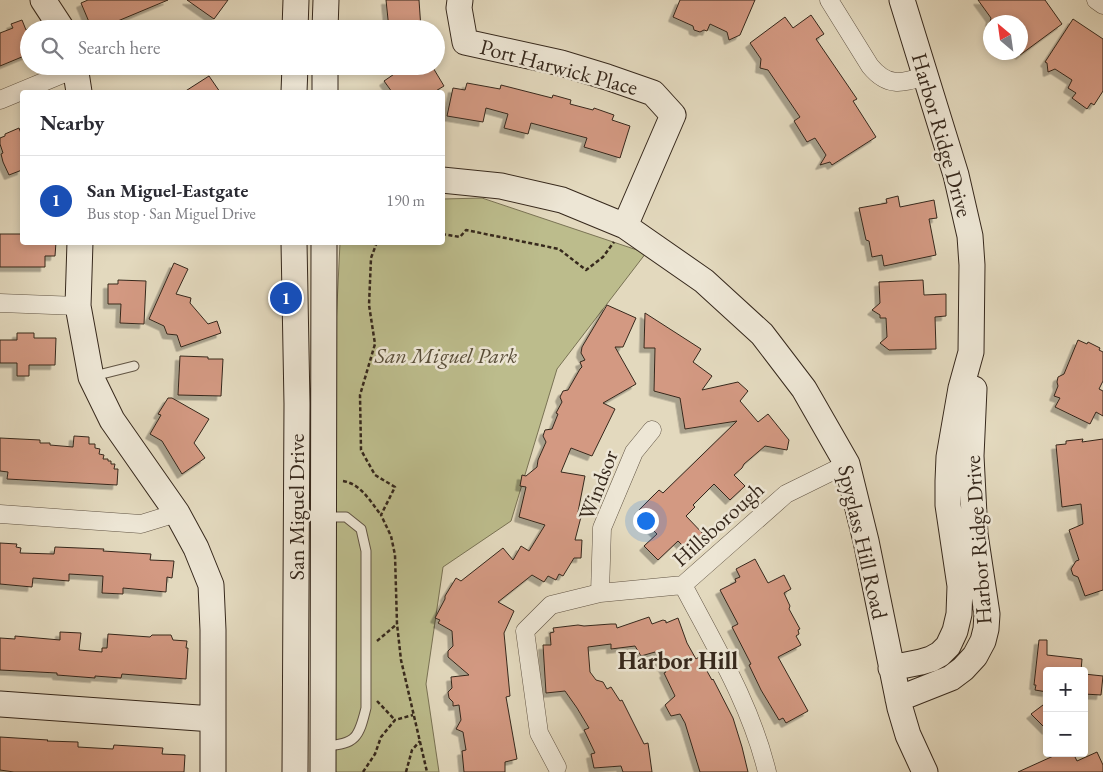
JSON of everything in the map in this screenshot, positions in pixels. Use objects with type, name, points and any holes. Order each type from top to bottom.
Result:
[{"type":"street","points":[[43,0],[56,20]]},
{"type":"street","points":[[295,20],[296,0]]},
{"type":"street","points":[[325,20],[326,0]]},
{"type":"street","name":"Port Harwick Place","points":[[460,0],[459,8],[465,42],[561,63],[654,93],[673,115],[624,226]]},
{"type":"street","points":[[829,0],[877,75],[894,82],[903,82],[926,76]]},
{"type":"street","name":"Harbor Ridge Drive","points":[[891,668],[931,659],[940,654],[948,646],[955,631],[960,604],[960,586],[948,505],[949,457],[961,388],[971,352],[972,265],[970,236],[956,175],[902,0]]},
{"type":"street","points":[[1096,0],[1103,4]]},
{"type":"street","points":[[30,90],[75,75]]},
{"type":"street","points":[[294,90],[295,75]]},
{"type":"street","points":[[325,75],[325,90]]},
{"type":"street","points":[[0,100],[20,93]]},
{"type":"street","name":"Spyglass Hill Road","points":[[445,180],[501,186],[562,200],[624,226],[704,281],[762,334],[804,389],[847,464],[866,541],[898,699],[908,735],[925,772]]},
{"type":"street","points":[[80,245],[78,306],[91,377],[112,420],[177,513],[196,548],[211,584],[214,630],[213,772]]},
{"type":"street","name":"San Miguel Drive","points":[[294,245],[297,404],[295,772]]},
{"type":"street","name":"San Miguel Drive","points":[[323,772],[324,245]]},
{"type":"street","points":[[0,303],[78,306]]},
{"type":"street","name":"Harbor Ridge Drive","points":[[898,699],[951,678],[975,656],[983,641],[987,614],[975,534],[971,456],[974,390],[969,362]]},
{"type":"street","name":"Windsor","points":[[600,593],[602,528],[634,452],[652,430]]},
{"type":"street","name":"Hillsborough","points":[[557,767],[539,733],[525,630],[551,605],[600,593],[683,586],[786,494],[847,464]]},
{"type":"street","points":[[0,514],[140,524],[177,513]]},
{"type":"street","points":[[683,586],[737,688],[761,745],[767,772]]},
{"type":"street","points":[[958,616],[986,621]]},
{"type":"street","points":[[0,704],[212,719]]},
{"type":"lane","points":[[91,377],[134,366]]},
{"type":"lane","points":[[323,517],[346,517],[361,529],[366,551],[367,690],[366,708],[360,731],[345,745],[323,746]]},
{"type":"path","points":[[445,234],[460,237],[466,230],[559,249],[586,270],[603,257],[624,226]]},
{"type":"path","points":[[376,245],[371,258],[369,305],[375,344],[360,395],[361,450],[375,475],[395,487],[381,515]]},
{"type":"path","points":[[323,477],[352,483],[362,490],[381,515],[391,536],[401,660],[412,715],[427,772]]},
{"type":"path","points":[[366,650],[397,624]]},
{"type":"path","points":[[367,690],[395,720]]},
{"type":"path","points":[[363,772],[375,754],[381,737],[395,720],[412,715]]},
{"type":"path","points":[[406,772],[412,750],[420,741]]},
{"type":"green space","name":"San Miguel Park","points":[[482,198],[646,253],[557,369],[511,521],[443,567],[426,684],[439,772],[327,772],[328,494],[340,245],[445,245],[445,199]]},
{"type":"building","points":[[88,0],[168,0],[120,20],[88,20],[81,3]]},
{"type":"building","points":[[187,0],[228,0],[214,19]]},
{"type":"building","points":[[386,0],[419,0],[420,20],[388,20]]},
{"type":"building","points":[[680,0],[755,0],[740,35],[729,40],[727,32],[710,24],[707,31],[700,32],[694,30],[693,26],[673,17]]},
{"type":"building","points":[[978,0],[1045,0],[1062,24],[1028,49],[1028,15],[989,15]]},
{"type":"building","points":[[811,15],[824,34],[816,39],[857,99],[853,101],[876,137],[832,165],[830,162],[820,165],[826,155],[815,138],[807,142],[794,121],[800,117],[768,70],[760,68],[761,59],[750,43],[785,17],[793,28]]},
{"type":"building","points":[[1073,19],[1103,39],[1103,91],[1094,105],[1091,103],[1087,109],[1072,98],[1076,93],[1068,88],[1072,80],[1055,69],[1048,72],[1047,63],[1045,62]]},
{"type":"building","points":[[20,21],[20,58],[0,66],[0,33],[13,28],[11,24]]},
{"type":"building","points":[[393,75],[437,75],[444,86],[437,90],[391,90],[384,81]]},
{"type":"building","points":[[209,76],[219,90],[187,90]]},
{"type":"building","points":[[467,83],[500,89],[501,85],[552,98],[553,95],[571,100],[570,104],[593,110],[594,108],[614,115],[612,120],[630,126],[620,158],[584,147],[587,138],[531,123],[528,134],[504,128],[508,114],[486,108],[483,122],[447,116],[453,88],[465,90]]},
{"type":"building","points":[[19,128],[20,131],[20,171],[9,175],[3,162],[0,144],[0,138],[5,136],[5,134]]},
{"type":"building","points":[[898,196],[900,207],[934,200],[937,218],[929,219],[936,255],[884,266],[882,255],[872,257],[859,208],[887,203],[886,199]]},
{"type":"building","points":[[0,234],[20,234],[20,245],[56,245],[55,256],[45,256],[45,267],[0,267]]},
{"type":"building","points":[[174,263],[188,269],[176,294],[191,298],[190,303],[208,324],[217,321],[221,333],[181,347],[177,335],[167,334],[164,326],[149,319]]},
{"type":"building","points":[[118,280],[146,281],[144,324],[120,323],[121,304],[108,304],[108,284],[118,284]]},
{"type":"building","points":[[923,280],[924,295],[946,294],[946,316],[935,317],[936,349],[889,350],[880,343],[887,337],[886,318],[880,318],[880,315],[872,310],[880,303],[879,282]]},
{"type":"building","points":[[607,305],[636,318],[623,347],[615,347],[636,384],[603,403],[615,409],[592,456],[571,448],[561,472],[585,476],[578,512],[582,513],[575,540],[582,540],[581,558],[574,558],[563,576],[559,574],[556,580],[548,576],[544,582],[532,575],[498,602],[514,611],[504,633],[510,696],[506,697],[517,759],[505,762],[505,772],[464,772],[462,751],[466,750],[463,732],[456,729],[461,720],[459,705],[453,706],[448,692],[452,688],[451,677],[469,675],[448,657],[448,651],[453,646],[452,631],[438,623],[440,620],[435,618],[456,578],[461,581],[503,548],[513,560],[521,546],[529,551],[545,525],[519,517],[526,487],[520,486],[522,475],[526,476],[537,467],[546,442],[543,436],[545,430],[552,429],[558,414],[556,413],[562,402],[560,397],[563,391],[568,390],[582,367],[580,362],[585,360],[581,353],[582,347]]},
{"type":"building","points":[[645,313],[701,349],[693,362],[712,376],[702,390],[738,382],[748,391],[740,401],[758,422],[768,414],[789,440],[787,450],[765,446],[744,464],[734,475],[745,486],[730,500],[714,484],[693,505],[695,507],[686,516],[707,538],[691,554],[678,541],[658,560],[644,546],[657,534],[652,529],[655,526],[639,510],[659,490],[663,493],[737,421],[685,429],[680,398],[654,391],[655,348],[644,348]]},
{"type":"building","points":[[17,333],[34,333],[34,338],[56,338],[55,365],[29,365],[29,376],[17,376],[17,363],[0,363],[0,340],[17,340]]},
{"type":"building","points":[[1078,340],[1087,344],[1088,342],[1100,348],[1099,350],[1103,352],[1103,381],[1099,389],[1103,391],[1103,416],[1096,412],[1090,424],[1055,407],[1060,398],[1054,396],[1058,386],[1058,377],[1064,374]]},
{"type":"building","points":[[180,356],[223,359],[221,396],[178,395]]},
{"type":"building","points":[[168,398],[172,398],[209,419],[194,443],[205,458],[182,474],[162,441],[150,434],[161,415],[158,414]]},
{"type":"building","points":[[74,436],[89,437],[89,444],[95,444],[95,448],[100,449],[99,454],[104,455],[103,459],[108,459],[108,461],[111,461],[111,464],[115,464],[114,469],[118,469],[117,485],[7,479],[8,472],[0,471],[0,438],[40,440],[40,443],[73,447]]},
{"type":"building","points":[[1083,439],[1082,442],[1103,439],[1103,590],[1085,596],[1078,577],[1073,575],[1071,569],[1076,561],[1079,560],[1069,530],[1083,524],[1081,504],[1062,507],[1056,445],[1066,444],[1066,441]]},
{"type":"building","points":[[0,543],[17,544],[16,547],[21,548],[20,553],[54,554],[55,547],[104,549],[103,551],[151,554],[150,560],[174,561],[172,578],[167,577],[166,592],[123,588],[123,594],[102,593],[103,576],[69,574],[69,581],[33,578],[32,587],[0,584]]},
{"type":"building","points":[[755,559],[768,583],[784,575],[791,589],[784,593],[790,606],[789,609],[800,629],[798,630],[799,634],[796,636],[801,645],[778,657],[808,711],[786,723],[783,718],[779,720],[761,690],[749,665],[751,664],[732,627],[738,624],[720,590],[736,582],[735,579],[740,577],[736,569]]},
{"type":"building","points":[[649,617],[652,624],[663,620],[666,623],[678,618],[687,643],[696,659],[699,657],[713,679],[733,718],[748,772],[700,772],[685,723],[680,714],[671,716],[665,705],[675,696],[664,673],[666,672],[655,652],[641,656],[635,646],[611,649],[611,644],[588,647],[590,672],[596,680],[603,682],[607,689],[611,687],[620,701],[622,700],[644,744],[648,743],[652,772],[623,772],[621,766],[594,768],[591,754],[595,753],[584,730],[589,728],[577,708],[565,691],[546,693],[543,645],[551,645],[550,633],[554,632],[553,628],[616,624],[617,628]]},
{"type":"building","points":[[60,632],[81,633],[79,650],[102,652],[102,648],[107,648],[108,634],[150,637],[152,635],[171,635],[173,640],[187,641],[186,679],[122,674],[121,678],[95,676],[95,678],[57,675],[57,673],[0,670],[0,638],[15,639],[15,636],[60,640]]},
{"type":"building","points":[[1039,640],[1047,640],[1047,655],[1082,659],[1081,667],[1043,667],[1043,691],[1035,690],[1036,685],[1034,685]]},
{"type":"building","points":[[1088,674],[1103,676],[1101,695],[1088,694]]},
{"type":"building","points":[[1043,705],[1043,726],[1031,714]]},
{"type":"building","points":[[0,737],[78,742],[78,747],[113,749],[114,745],[163,748],[162,754],[185,755],[184,772],[14,772],[0,770]]},
{"type":"building","points":[[1097,752],[1103,765],[1103,772],[1018,772],[1051,757],[1075,757],[1077,761]]},
{"type":"place","name":"San Miguel-Eastgate","points":[[286,298]]},
{"type":"district","name":"Harbor Hill","points":[[678,660]]}]
